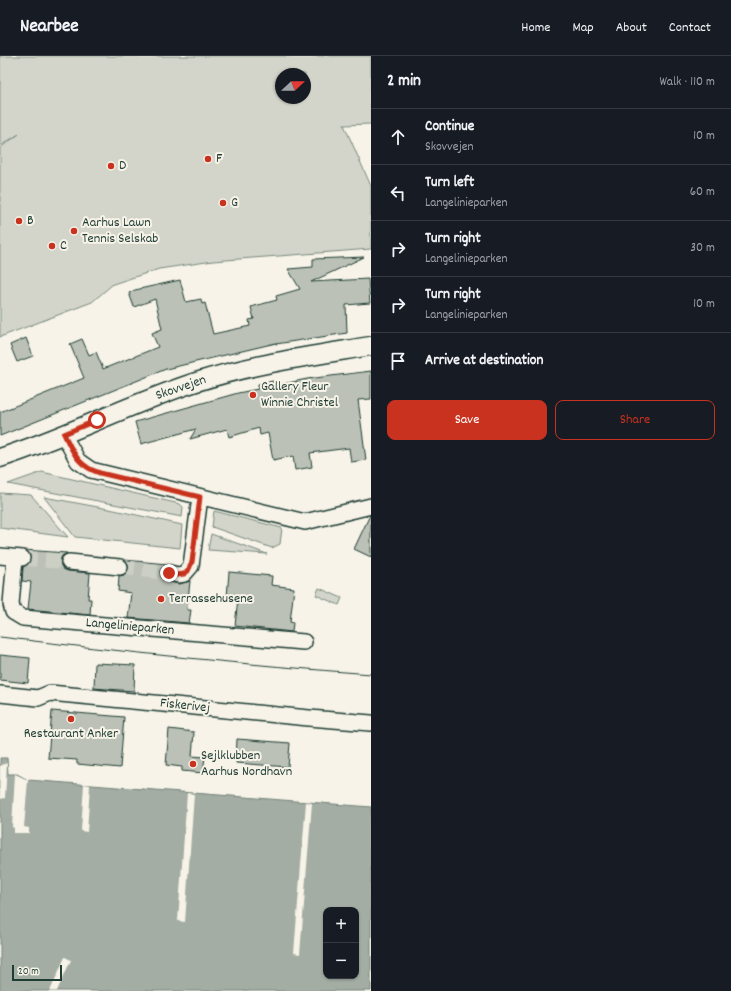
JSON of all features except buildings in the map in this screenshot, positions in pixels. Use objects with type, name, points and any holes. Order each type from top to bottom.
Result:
[{"type":"street","name":"Skovvejen","points":[[0,458],[30,448],[132,405],[193,383],[238,370],[279,361],[371,346]]},
{"type":"street","points":[[64,434],[78,461],[91,470],[305,522],[371,506]]},
{"type":"street","points":[[169,573],[178,575],[184,574],[191,566],[200,497]]},
{"type":"street","name":"Langelinieparken","points":[[12,557],[11,604],[13,612],[23,618],[304,642]]},
{"type":"street","points":[[69,562],[120,567]]},
{"type":"street","name":"Fiskerivej","points":[[0,694],[38,698],[50,693],[371,723]]},
{"type":"shaded area","points":[[0,56],[371,56],[371,124],[344,125],[371,186],[371,249],[213,261],[159,269],[113,284],[92,302],[0,337],[0,148],[19,134],[0,146]]},
{"type":"shaded area","points":[[42,472],[180,504],[183,507],[182,517],[8,484]]},
{"type":"shaded area","points":[[0,493],[31,495],[68,537],[0,528]]},
{"type":"shaded area","points":[[44,497],[182,525],[180,548],[75,537]]},
{"type":"shaded area","points":[[214,511],[282,528],[280,544],[272,548],[212,527]]},
{"type":"shaded area","points":[[211,534],[267,554],[208,550]]},
{"type":"shaded area","points":[[319,588],[342,598],[339,605],[316,595]]},
{"type":"shaded area","points":[[0,758],[7,758],[8,774],[17,774],[28,780],[371,807],[371,991],[0,991]]},
{"type":"pier","points":[[7,763],[5,798],[0,799],[0,766]]},
{"type":"pier","points":[[15,774],[28,780],[24,827],[29,828],[29,833],[14,833],[14,828],[12,827]]},
{"type":"pier","points":[[84,784],[90,785],[87,832],[81,831]]},
{"type":"pier","points":[[187,793],[194,794],[185,922],[178,921]]},
{"type":"pier","points":[[306,802],[312,803],[300,954],[294,953]]},
{"type":"pier","points":[[65,957],[71,960],[57,991],[50,991]]},
{"type":"tunnel","points":[[22,558],[69,562]]},
{"type":"tunnel","points":[[120,567],[169,573]]},
{"type":"tram line","points":[[0,637],[186,658],[371,674]]},
{"type":"place","name":"F","points":[[208,159]]},
{"type":"place","name":"D","points":[[111,166]]},
{"type":"place","name":"G","points":[[223,203]]},
{"type":"place","name":"B","points":[[19,221]]},
{"type":"place","name":"Aarhus Lawn Tennis Selskab","points":[[74,231]]},
{"type":"place","name":"C","points":[[52,246]]},
{"type":"place","name":"Gallery Fleur Winnie Christel","points":[[253,395]]},
{"type":"place","name":"Terrassehusene","points":[[161,599]]},
{"type":"place","name":"Restaurant Anker","points":[[71,719]]},
{"type":"place","name":"Sejlklubben Aarhus Nordhavn","points":[[193,764]]},
{"type":"route","points":[[97,420],[64,434],[78,461],[84,466],[100,473],[200,497],[191,566],[184,574],[178,575],[169,573]]}]
